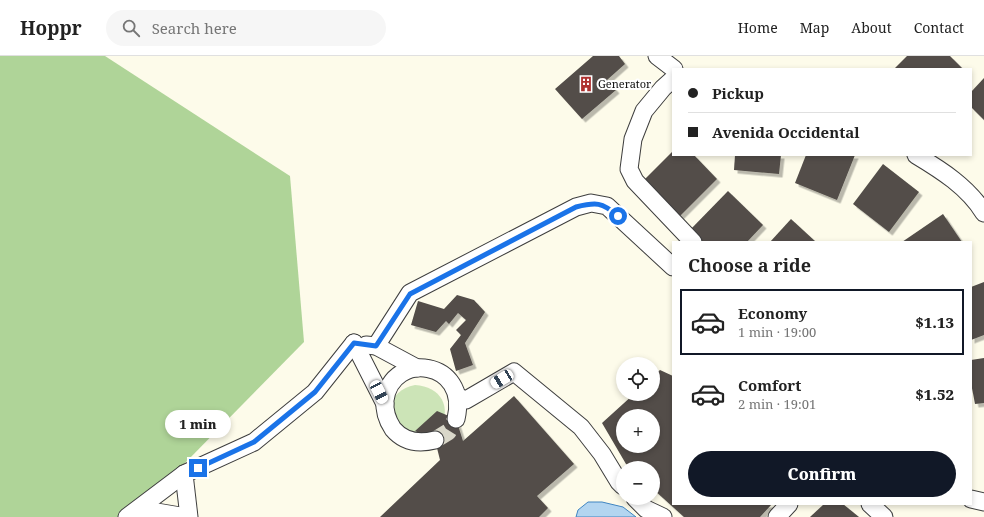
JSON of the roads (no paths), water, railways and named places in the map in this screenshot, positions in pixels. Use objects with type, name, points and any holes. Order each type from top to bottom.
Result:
[{"type":"street","points":[[657,56],[673,68]]},
{"type":"street","points":[[672,80],[644,110],[633,139],[629,169],[635,181],[692,241]]},
{"type":"street","points":[[918,156],[946,174],[979,204],[984,213]]},
{"type":"street","points":[[376,346],[410,294],[576,207],[591,204],[607,206],[672,266]]},
{"type":"street","points":[[354,343],[376,346],[416,368]]},
{"type":"street","points":[[354,343],[385,404]]},
{"type":"street","points":[[133,513],[184,474],[254,442],[315,392],[354,343]]},
{"type":"street","points":[[435,440],[414,442],[396,432],[390,424],[386,415],[385,404],[386,394],[394,381],[407,371],[416,368],[428,368],[438,372],[447,378],[454,387],[458,397],[459,408],[456,419]]},
{"type":"street","points":[[458,397],[466,400],[514,372],[581,427],[602,454],[616,477]]},
{"type":"street","points":[[184,474],[189,517]]},
{"type":"street","points":[[972,498],[984,502]]},
{"type":"street","points":[[642,505],[646,509],[663,517]]},
{"type":"street","points":[[777,517],[788,505]]},
{"type":"street","points":[[871,505],[884,517]]},
{"type":"street","points":[[133,513],[186,517]]},
{"type":"water","points":[[588,502],[602,502],[623,507],[636,517],[576,517],[578,510]]},
{"type":"tunnel","points":[[435,440],[448,432],[456,419]]},
{"type":"place","name":"Generator","points":[[586,84]]}]
